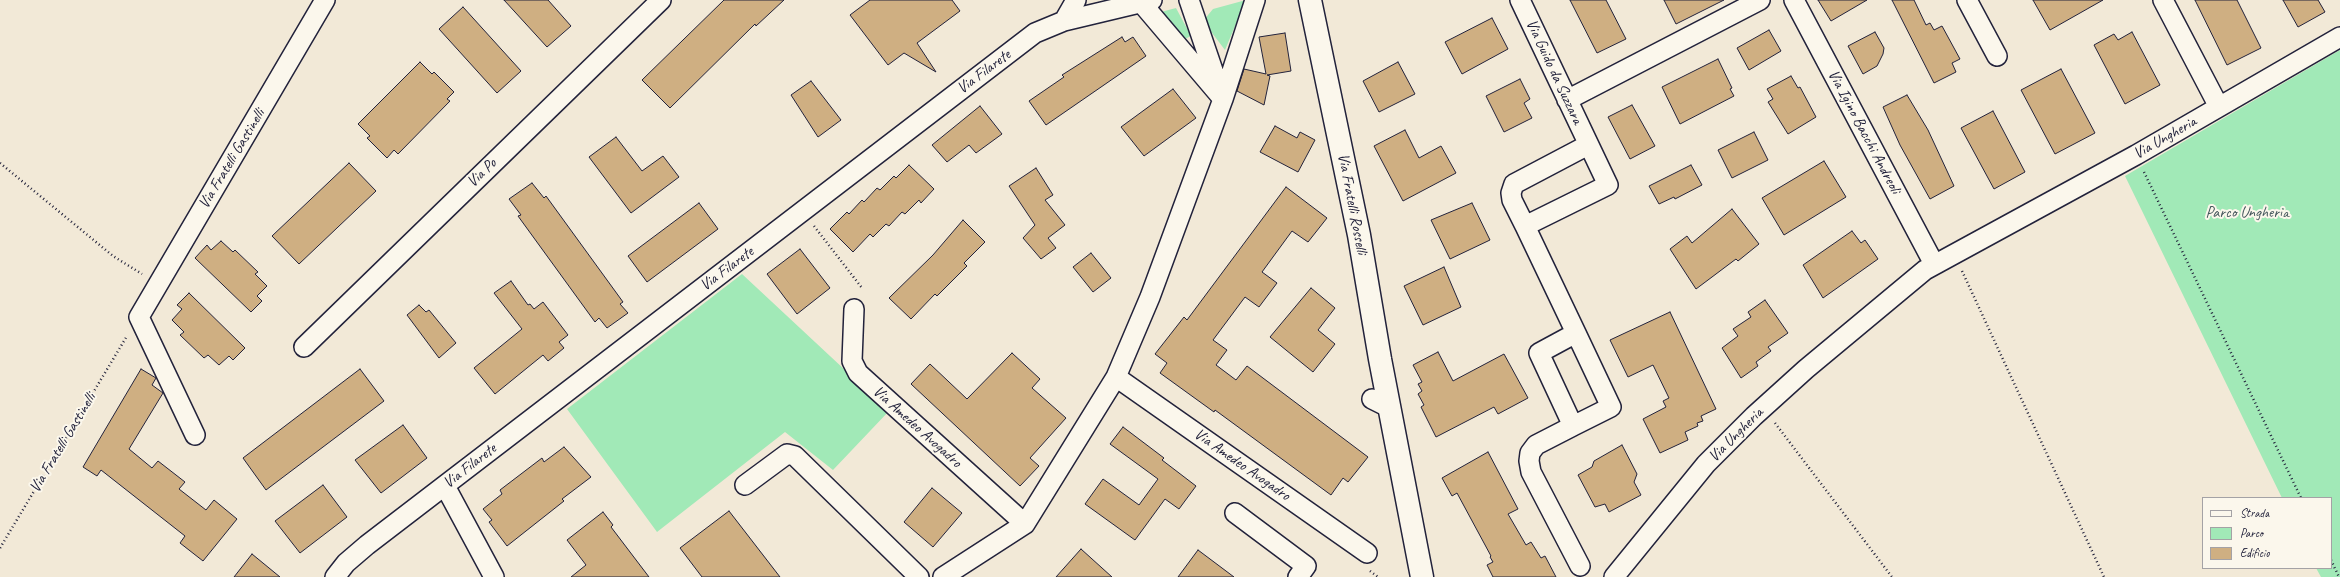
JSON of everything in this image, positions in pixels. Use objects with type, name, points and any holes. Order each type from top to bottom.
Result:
[{"type":"street","name":"Via Fratelli Gastinelli","points":[[139,317],[325,0]]},
{"type":"street","name":"Via Po","points":[[304,347],[661,0]]},
{"type":"street","points":[[1064,20],[1076,0]]},
{"type":"street","points":[[1189,0],[1223,99]]},
{"type":"street","points":[[943,577],[1025,524],[1116,377],[1150,296],[1223,99],[1255,0]]},
{"type":"street","name":"Via Fratelli Rosselli","points":[[1310,0],[1359,235],[1381,404],[1422,577]]},
{"type":"street","name":"Via Guido da Suzzara","points":[[1520,0],[1608,185],[1525,226]]},
{"type":"street","points":[[1568,100],[1760,0]]},
{"type":"street","name":"Via Igino Bacchi Andreoli","points":[[1794,0],[1934,264]]},
{"type":"street","points":[[1967,0],[1997,56]]},
{"type":"street","points":[[2163,0],[2219,107]]},
{"type":"street","points":[[1144,1],[1223,99]]},
{"type":"street","name":"Via Filarete","points":[[335,577],[346,563],[367,545],[1035,33],[1064,20],[1144,1]]},
{"type":"street","name":"Via Ungheria","points":[[1614,577],[1706,464],[1763,408],[1806,369],[1934,264],[2136,156],[2340,37]]},
{"type":"street","name":"Via Guido da Suzzara","points":[[1580,566],[1531,472],[1529,461],[1530,453],[1536,444],[1611,407],[1512,200],[1511,192],[1514,184],[1588,145]]},
{"type":"street","name":"Via Ungheria","points":[[1877,312],[1956,260],[1988,236]]},
{"type":"street","name":"Via Amedeo Avogadro","points":[[854,309],[852,361],[858,373],[1025,524]]},
{"type":"street","points":[[139,317],[195,435]]},
{"type":"street","points":[[1573,426],[1539,353],[1576,332]]},
{"type":"street","name":"Via Amedeo Avogadro","points":[[1116,377],[1367,553]]},
{"type":"street","points":[[745,485],[787,454],[795,456],[919,577]]},
{"type":"street","points":[[445,486],[494,577]]},
{"type":"street","points":[[1235,513],[1306,566],[1298,577]]},
{"type":"path","points":[[2136,156],[2301,497]]},
{"type":"path","points":[[0,163],[114,256],[142,274],[162,278]]},
{"type":"path","points":[[802,211],[862,288]]},
{"type":"path","points":[[1956,260],[2104,577]]},
{"type":"path","name":"Via Fratelli Gastinelli","points":[[0,548],[139,317]]},
{"type":"path","points":[[1763,408],[1892,577]]},
{"type":"path","points":[[2332,562],[2339,577]]},
{"type":"green space","points":[[1246,0],[1225,50],[1203,21],[1213,9]]},
{"type":"green space","points":[[1176,8],[1191,36],[1183,40],[1161,12]]},
{"type":"green space","name":"Parco Ungheria","points":[[2340,50],[2340,577],[2321,577],[2317,569],[2332,569],[2332,497],[2282,497],[2125,176]]},
{"type":"green space","points":[[742,274],[889,411],[833,470],[785,432],[657,532],[567,409]]},
{"type":"building","points":[[504,0],[548,0],[571,26],[547,47]]},
{"type":"building","points":[[724,0],[784,0],[756,26],[755,24],[670,108],[642,80]]},
{"type":"building","points":[[870,0],[952,0],[960,11],[917,43],[936,72],[904,53],[888,65],[850,15]]},
{"type":"building","points":[[1570,0],[1606,0],[1626,39],[1597,53]]},
{"type":"building","points":[[1664,0],[1724,0],[1676,24]]},
{"type":"building","points":[[1818,0],[1867,0],[1831,21]]},
{"type":"building","points":[[1892,0],[1914,0],[1926,25],[1930,23],[1934,30],[1942,26],[1960,59],[1952,63],[1956,72],[1934,83]]},
{"type":"building","points":[[2033,0],[2103,0],[2050,30]]},
{"type":"building","points":[[2195,0],[2237,0],[2261,48],[2227,65]]},
{"type":"building","points":[[2283,0],[2318,0],[2325,12],[2298,27]]},
{"type":"building","points":[[463,7],[521,71],[497,93],[439,29]]},
{"type":"building","points":[[1492,18],[1508,49],[1462,74],[1445,42]]},
{"type":"building","points":[[1769,30],[1781,51],[1749,70],[1737,48]]},
{"type":"building","points":[[1875,32],[1884,48],[1883,54],[1877,66],[1863,74],[1848,46]]},
{"type":"building","points":[[2132,32],[2160,85],[2125,104],[2094,45],[2114,34],[2118,40]]},
{"type":"building","points":[[1285,33],[1291,71],[1267,75],[1270,76],[1264,105],[1237,91],[1244,69],[1266,74],[1259,37]]},
{"type":"building","points":[[1122,37],[1125,42],[1133,37],[1146,56],[1046,125],[1029,101],[1064,77],[1062,75]]},
{"type":"building","points":[[1718,59],[1732,88],[1730,89],[1734,96],[1680,124],[1662,87]]},
{"type":"building","points":[[420,62],[432,74],[434,72],[454,92],[447,99],[450,101],[398,154],[394,150],[387,158],[367,138],[370,136],[358,124]]},
{"type":"building","points":[[1398,62],[1415,94],[1379,112],[1363,81]]},
{"type":"building","points":[[2061,69],[2095,133],[2055,154],[2021,90]]},
{"type":"building","points":[[1791,76],[1798,88],[1800,87],[1816,117],[1788,134],[1768,102],[1773,99],[1767,89]]},
{"type":"building","points":[[1520,79],[1530,99],[1524,103],[1532,118],[1504,132],[1486,96]]},
{"type":"building","points":[[811,81],[841,120],[818,137],[791,95]]},
{"type":"building","points":[[1173,89],[1196,118],[1144,156],[1121,127]]},
{"type":"building","points":[[1907,95],[1928,130],[1954,186],[1930,199],[1900,145],[1883,107]]},
{"type":"building","points":[[1632,105],[1655,146],[1630,159],[1608,117]]},
{"type":"building","points":[[980,106],[1002,134],[976,153],[969,145],[947,162],[932,145]]},
{"type":"building","points":[[1993,111],[2025,172],[1994,189],[1961,128]]},
{"type":"building","points":[[1275,126],[1297,138],[1300,132],[1315,140],[1298,172],[1260,152]]},
{"type":"building","points":[[1405,130],[1419,158],[1441,146],[1456,173],[1403,201],[1374,146]]},
{"type":"building","points":[[1754,132],[1768,160],[1732,178],[1718,150]]},
{"type":"building","points":[[616,137],[642,171],[663,156],[679,177],[631,213],[589,157]]},
{"type":"building","points":[[1824,161],[1846,197],[1784,235],[1762,198]]},
{"type":"building","points":[[349,163],[376,191],[299,264],[272,236]]},
{"type":"building","points":[[909,165],[934,189],[921,203],[919,200],[905,214],[902,212],[889,226],[886,224],[873,237],[870,234],[853,252],[830,229],[847,212],[849,214],[862,200],[864,202],[877,188],[880,190],[894,176],[896,178]]},
{"type":"building","points":[[1691,165],[1702,185],[1675,199],[1674,197],[1659,204],[1649,186]]},
{"type":"building","points":[[1036,168],[1053,195],[1045,200],[1065,225],[1048,238],[1056,248],[1041,259],[1023,238],[1035,225],[1009,186]]},
{"type":"building","points":[[532,183],[544,198],[546,196],[623,302],[620,304],[628,313],[607,328],[599,318],[595,322],[518,216],[521,215],[509,199]]},
{"type":"building","points":[[1286,187],[1327,218],[1308,242],[1292,231],[1262,272],[1277,283],[1259,307],[1245,297],[1213,340],[1227,350],[1216,365],[1236,380],[1247,366],[1368,457],[1348,482],[1343,478],[1331,495],[1215,410],[1214,412],[1160,373],[1167,363],[1155,354],[1184,317],[1187,320]]},
{"type":"building","points":[[699,203],[718,229],[647,282],[628,256]]},
{"type":"building","points":[[1472,203],[1490,240],[1450,259],[1431,220]]},
{"type":"building","points":[[1732,209],[1759,244],[1738,261],[1736,259],[1696,289],[1670,249],[1687,236],[1692,243]]},
{"type":"building","points":[[963,220],[985,242],[964,263],[967,266],[937,296],[935,294],[911,319],[889,298],[933,255]]},
{"type":"building","points":[[1852,231],[1861,243],[1865,240],[1878,259],[1823,298],[1803,265]]},
{"type":"building","points":[[221,241],[233,252],[235,250],[258,272],[255,274],[267,286],[257,296],[262,301],[251,312],[195,258],[207,245],[211,250]]},
{"type":"building","points":[[800,249],[830,288],[797,314],[767,274]]},
{"type":"building","points":[[1091,253],[1111,278],[1093,292],[1073,267]]},
{"type":"building","points":[[1444,267],[1461,307],[1423,325],[1404,286]]},
{"type":"building","points":[[511,281],[528,305],[530,304],[534,309],[543,302],[568,335],[559,342],[564,348],[548,361],[543,355],[495,394],[474,368],[522,329],[494,293]]},
{"type":"building","points":[[1311,288],[1335,308],[1318,330],[1335,344],[1313,372],[1270,337]]},
{"type":"building","points":[[189,293],[245,348],[233,360],[229,356],[219,365],[208,355],[204,358],[180,335],[184,332],[172,320],[182,309],[177,305]]},
{"type":"building","points":[[1765,300],[1788,333],[1768,347],[1771,351],[1756,362],[1758,366],[1741,378],[1722,348],[1738,336],[1733,329],[1751,317],[1748,312]]},
{"type":"building","points":[[419,305],[426,312],[429,310],[456,343],[439,358],[407,315]]},
{"type":"building","points":[[1670,312],[1716,409],[1701,416],[1703,421],[1697,423],[1698,426],[1685,432],[1688,440],[1660,453],[1643,419],[1666,407],[1663,401],[1669,398],[1653,365],[1628,377],[1610,340]]},
{"type":"building","points":[[1438,352],[1453,381],[1504,354],[1528,398],[1498,414],[1494,407],[1436,437],[1421,407],[1424,405],[1418,394],[1422,391],[1418,384],[1422,382],[1413,365]]},
{"type":"building","points":[[1012,353],[1040,379],[1032,388],[1066,418],[1030,458],[1039,466],[1020,486],[911,384],[930,364],[967,399]]},
{"type":"building","points":[[141,369],[156,378],[152,385],[163,393],[129,449],[152,468],[158,461],[185,482],[179,489],[206,510],[214,500],[237,519],[203,561],[180,543],[185,536],[101,470],[97,476],[83,467]]},
{"type":"building","points":[[360,369],[384,401],[266,490],[243,458]]},
{"type":"building","points":[[403,425],[427,458],[381,493],[355,460]]},
{"type":"building","points":[[1123,427],[1164,458],[1162,460],[1196,486],[1179,509],[1165,499],[1135,540],[1085,504],[1103,479],[1139,505],[1158,479],[1110,444]]},
{"type":"building","points":[[1622,445],[1637,474],[1634,482],[1641,495],[1609,512],[1605,504],[1595,507],[1578,475],[1592,467],[1594,461]]},
{"type":"building","points":[[564,447],[591,477],[562,499],[564,501],[507,546],[489,522],[492,520],[483,509],[502,494],[500,490],[542,458],[544,462]]},
{"type":"building","points":[[1488,452],[1518,509],[1508,514],[1526,545],[1531,542],[1541,558],[1545,556],[1556,577],[1493,577],[1487,565],[1493,562],[1490,557],[1491,556],[1457,493],[1452,496],[1442,478]]},
{"type":"building","points":[[323,485],[347,517],[300,553],[275,521]]},
{"type":"building","points":[[932,488],[962,513],[933,547],[904,522]]},
{"type":"building","points":[[729,511],[780,577],[702,577],[680,548]]},
{"type":"building","points":[[603,512],[613,525],[611,527],[649,577],[571,577],[586,565],[567,540]]},
{"type":"building","points":[[1081,549],[1112,577],[1056,577]]},
{"type":"building","points":[[1198,550],[1234,577],[1178,577]]},
{"type":"building","points":[[252,554],[280,577],[234,577]]}]
